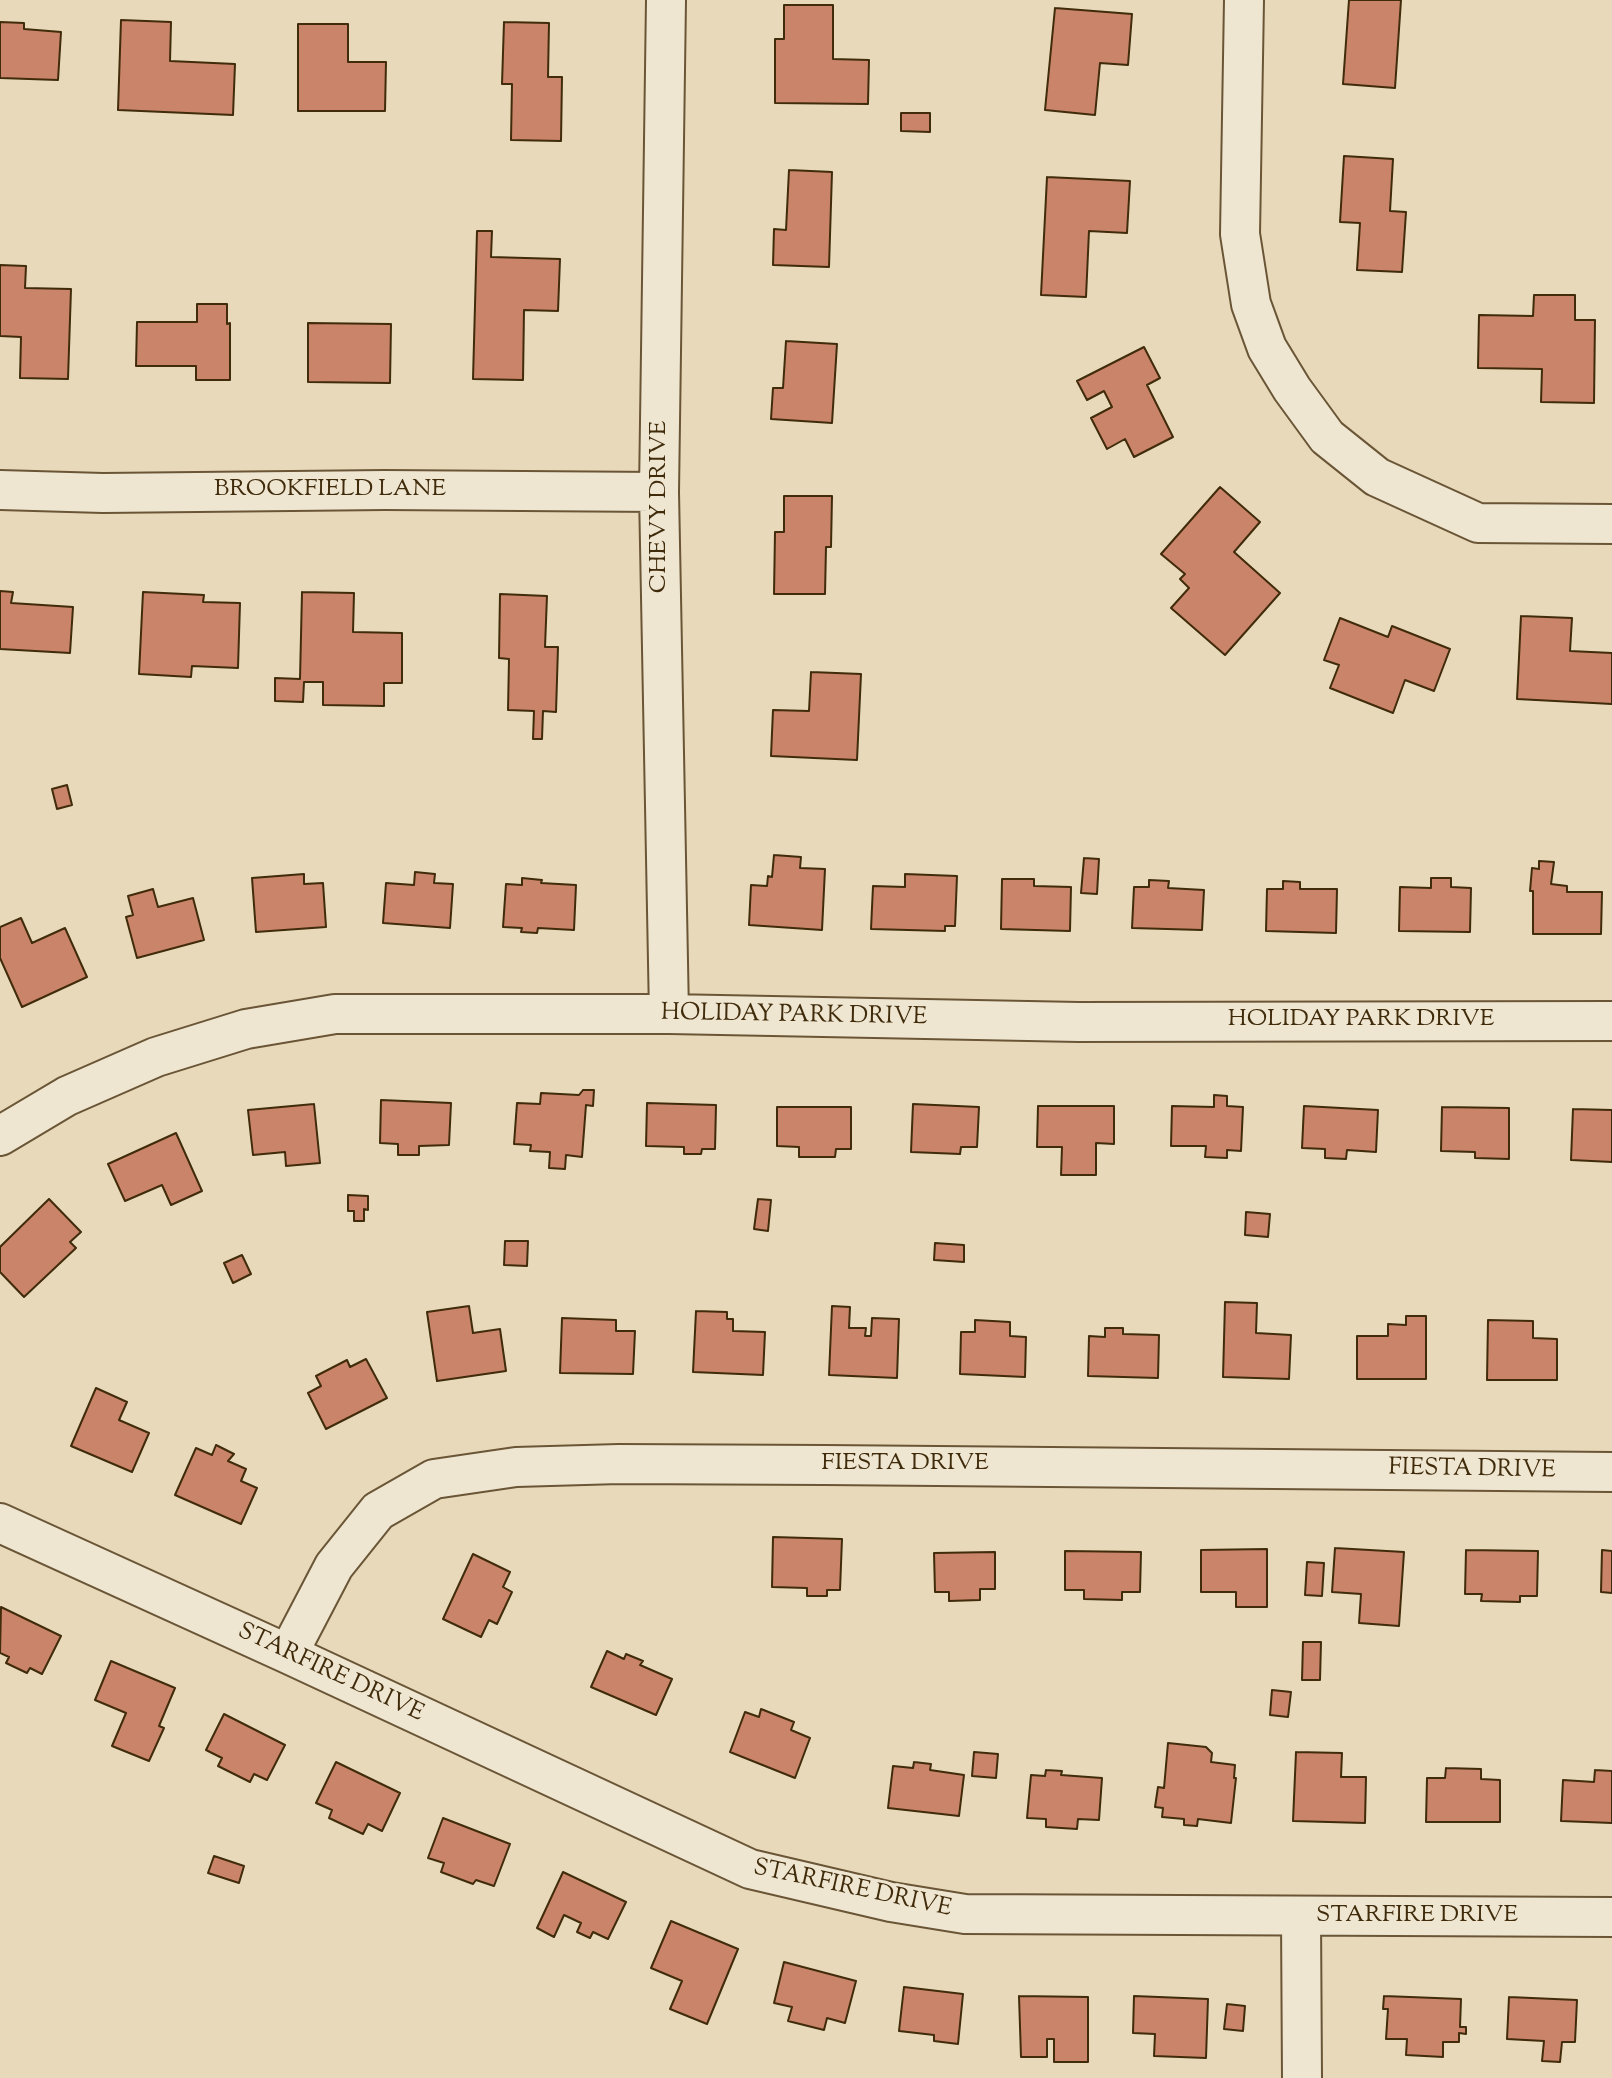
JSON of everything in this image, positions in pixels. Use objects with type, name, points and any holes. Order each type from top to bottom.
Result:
[{"type":"street","name":"CHEVY DRIVE","points":[[666,0],[659,492],[669,1014]]},
{"type":"street","points":[[1244,0],[1240,234],[1251,304],[1266,348],[1299,398],[1327,437],[1377,477],[1478,523],[1612,524]]},
{"type":"street","name":"BROOKFIELD LANE","points":[[0,490],[103,493],[372,490],[659,492]]},
{"type":"street","name":"HOLIDAY PARK DRIVE","points":[[0,1136],[67,1096],[156,1058],[246,1029],[335,1013],[669,1014],[1079,1022],[1612,1021]]},
{"type":"street","name":"FIESTA DRIVE","points":[[288,1654],[334,1566],[378,1511],[434,1479],[516,1467],[619,1464],[1612,1472]]},
{"type":"street","name":"STARFIRE DRIVE","points":[[0,1523],[750,1869],[891,1902],[965,1914],[1612,1917]]},
{"type":"street","points":[[1301,1917],[1302,2078]]},
{"type":"building","points":[[1349,0],[1401,0],[1395,88],[1343,84]]},
{"type":"building","points":[[784,5],[833,5],[833,59],[869,60],[868,104],[775,103],[775,39],[784,39]]},
{"type":"building","points":[[1055,8],[1132,14],[1128,65],[1100,63],[1095,115],[1045,110]]},
{"type":"building","points":[[121,20],[171,22],[170,61],[235,64],[233,115],[118,110]]},
{"type":"building","points":[[0,22],[24,23],[24,29],[61,32],[58,80],[0,78]]},
{"type":"building","points":[[504,22],[549,23],[548,77],[562,77],[561,141],[511,140],[512,84],[502,84]]},
{"type":"building","points":[[298,24],[348,24],[348,62],[386,62],[385,111],[298,111]]},
{"type":"building","points":[[901,113],[930,113],[930,132],[901,131]]},
{"type":"building","points":[[1344,156],[1393,159],[1390,211],[1406,212],[1402,272],[1357,270],[1360,223],[1340,222]]},
{"type":"building","points":[[789,170],[832,172],[829,267],[773,265],[774,229],[786,230]]},
{"type":"building","points":[[1047,177],[1130,181],[1127,233],[1089,231],[1086,297],[1041,295]]},
{"type":"building","points":[[477,231],[492,231],[491,257],[560,259],[558,311],[524,310],[523,380],[473,379]]},
{"type":"building","points":[[0,265],[26,266],[25,288],[71,289],[68,379],[20,378],[21,337],[0,336]]},
{"type":"building","points":[[1534,295],[1575,295],[1575,320],[1595,320],[1594,403],[1541,402],[1542,369],[1478,368],[1479,315],[1533,316]]},
{"type":"building","points":[[197,304],[227,304],[227,324],[230,323],[230,380],[196,380],[196,366],[136,366],[137,322],[197,322]]},
{"type":"building","points":[[308,323],[391,324],[390,383],[308,382]]},
{"type":"building","points":[[786,341],[837,344],[832,423],[771,419],[773,388],[783,388]]},
{"type":"building","points":[[1144,347],[1160,378],[1147,385],[1173,437],[1134,457],[1125,439],[1107,449],[1091,418],[1112,407],[1104,391],[1087,400],[1077,381]]},
{"type":"building","points":[[1220,487],[1260,522],[1234,552],[1280,593],[1225,655],[1171,608],[1189,588],[1180,579],[1185,574],[1161,554]]},
{"type":"building","points":[[784,496],[832,496],[831,547],[826,547],[825,594],[774,594],[775,532],[784,532]]},
{"type":"building","points":[[0,591],[13,592],[11,603],[73,607],[70,653],[0,649]]},
{"type":"building","points":[[143,592],[204,595],[203,602],[240,603],[238,668],[192,666],[191,677],[139,674]]},
{"type":"building","points":[[302,592],[354,593],[353,632],[402,633],[402,683],[384,683],[384,706],[323,705],[323,682],[304,682],[303,702],[275,701],[275,678],[300,679]]},
{"type":"building","points":[[500,594],[547,596],[545,647],[558,647],[556,712],[543,711],[542,739],[533,739],[534,711],[508,710],[509,659],[499,658]]},
{"type":"building","points":[[1521,616],[1572,618],[1570,651],[1612,653],[1612,704],[1517,699]]},
{"type":"building","points":[[1340,618],[1388,637],[1392,626],[1450,649],[1434,691],[1405,680],[1393,713],[1330,688],[1339,665],[1324,660]]},
{"type":"building","points":[[811,672],[861,674],[857,760],[771,756],[773,710],[809,711]]},
{"type":"building","points":[[67,785],[72,805],[57,809],[52,789]]},
{"type":"building","points":[[774,855],[801,857],[800,868],[825,869],[822,930],[749,925],[751,885],[767,886],[768,876],[772,877]]},
{"type":"building","points":[[1084,858],[1099,859],[1097,894],[1081,893]]},
{"type":"building","points":[[1539,861],[1554,862],[1551,884],[1567,886],[1567,892],[1602,892],[1601,934],[1533,934],[1533,891],[1530,891],[1532,868],[1539,869]]},
{"type":"building","points":[[415,872],[435,874],[434,883],[453,884],[450,928],[383,923],[386,883],[414,885]]},
{"type":"building","points":[[304,874],[304,884],[323,883],[326,927],[256,932],[252,878]]},
{"type":"building","points":[[905,874],[957,876],[955,926],[945,926],[945,931],[871,929],[873,886],[905,887]]},
{"type":"building","points":[[522,878],[542,880],[541,883],[576,885],[574,930],[538,928],[537,933],[521,932],[522,928],[503,927],[506,884],[522,885]]},
{"type":"building","points":[[1431,878],[1451,878],[1451,887],[1471,888],[1470,932],[1399,931],[1400,887],[1431,888]]},
{"type":"building","points":[[1002,879],[1034,879],[1034,886],[1071,887],[1070,931],[1001,929]]},
{"type":"building","points":[[1149,880],[1169,881],[1168,888],[1204,890],[1202,930],[1132,928],[1134,887],[1149,887]]},
{"type":"building","points":[[1283,881],[1300,882],[1300,889],[1337,889],[1336,933],[1266,931],[1267,889],[1283,889]]},
{"type":"building","points":[[153,889],[158,907],[193,898],[204,940],[137,958],[126,917],[133,915],[128,896]]},
{"type":"building","points":[[21,918],[32,943],[65,928],[87,977],[22,1007],[0,958],[0,927]]},
{"type":"building","points":[[583,1090],[594,1090],[593,1106],[586,1105],[582,1157],[566,1155],[565,1169],[549,1168],[550,1152],[530,1151],[531,1145],[514,1144],[517,1103],[540,1104],[541,1093],[579,1095]]},
{"type":"building","points":[[1214,1095],[1227,1096],[1227,1106],[1243,1107],[1241,1151],[1227,1150],[1227,1158],[1205,1157],[1206,1146],[1171,1146],[1172,1106],[1214,1107]]},
{"type":"building","points":[[381,1100],[451,1103],[449,1145],[419,1146],[419,1155],[398,1155],[398,1144],[380,1143]]},
{"type":"building","points":[[647,1103],[716,1105],[715,1149],[702,1149],[701,1154],[684,1154],[684,1147],[646,1146]]},
{"type":"building","points":[[314,1104],[320,1163],[286,1166],[285,1152],[253,1155],[248,1110]]},
{"type":"building","points":[[913,1104],[979,1107],[977,1147],[961,1147],[960,1154],[911,1152]]},
{"type":"building","points":[[1038,1106],[1114,1106],[1114,1144],[1096,1143],[1096,1175],[1061,1175],[1062,1147],[1037,1147]]},
{"type":"building","points":[[1304,1106],[1378,1110],[1376,1152],[1347,1150],[1346,1159],[1325,1158],[1325,1149],[1302,1148]]},
{"type":"building","points":[[777,1107],[851,1107],[851,1149],[836,1149],[835,1157],[799,1157],[799,1147],[777,1146]]},
{"type":"building","points":[[1442,1107],[1509,1108],[1509,1159],[1475,1158],[1475,1152],[1441,1151]]},
{"type":"building","points":[[1573,1109],[1612,1110],[1612,1162],[1571,1160]]},
{"type":"building","points":[[176,1133],[202,1191],[171,1205],[162,1185],[125,1201],[108,1164]]},
{"type":"building","points":[[348,1195],[368,1196],[368,1210],[364,1209],[364,1221],[354,1221],[354,1211],[348,1211]]},
{"type":"building","points":[[49,1199],[81,1232],[70,1242],[76,1248],[24,1297],[0,1272],[0,1247]]},
{"type":"building","points":[[758,1199],[771,1200],[768,1231],[754,1229]]},
{"type":"building","points":[[1246,1212],[1270,1214],[1268,1237],[1245,1235]]},
{"type":"building","points":[[505,1241],[528,1241],[527,1266],[504,1265]]},
{"type":"building","points":[[935,1243],[964,1245],[964,1262],[934,1260]]},
{"type":"building","points":[[242,1255],[251,1274],[233,1283],[224,1263]]},
{"type":"building","points":[[1225,1302],[1257,1303],[1256,1333],[1291,1335],[1289,1379],[1223,1377]]},
{"type":"building","points":[[469,1306],[473,1333],[500,1329],[506,1371],[437,1381],[427,1312]]},
{"type":"building","points":[[832,1306],[850,1307],[849,1328],[866,1328],[865,1336],[871,1336],[872,1318],[899,1319],[897,1378],[829,1375]]},
{"type":"building","points":[[696,1311],[727,1312],[727,1319],[733,1319],[733,1331],[765,1332],[763,1375],[693,1372]]},
{"type":"building","points":[[1406,1316],[1426,1316],[1426,1379],[1357,1379],[1357,1336],[1388,1336],[1388,1324],[1406,1325]]},
{"type":"building","points":[[562,1318],[616,1320],[616,1331],[635,1331],[633,1374],[560,1373]]},
{"type":"building","points":[[975,1320],[1010,1322],[1010,1336],[1026,1337],[1025,1377],[960,1374],[961,1332],[975,1332]]},
{"type":"building","points":[[1488,1320],[1533,1321],[1533,1338],[1557,1339],[1557,1380],[1487,1380]]},
{"type":"building","points":[[1105,1328],[1123,1328],[1123,1334],[1159,1335],[1158,1378],[1088,1376],[1089,1336],[1105,1337]]},
{"type":"building","points":[[366,1359],[387,1398],[326,1429],[308,1393],[321,1386],[316,1376],[347,1360],[350,1367]]},
{"type":"building","points":[[96,1388],[127,1402],[119,1420],[149,1433],[132,1472],[71,1446]]},
{"type":"building","points":[[216,1445],[234,1454],[228,1461],[246,1469],[241,1481],[257,1488],[241,1524],[175,1495],[196,1448],[212,1455]]},
{"type":"building","points":[[773,1537],[842,1539],[840,1590],[827,1590],[827,1596],[807,1596],[807,1588],[772,1587]]},
{"type":"building","points":[[1335,1548],[1404,1552],[1399,1626],[1359,1623],[1361,1594],[1332,1592]]},
{"type":"building","points":[[1267,1549],[1267,1607],[1236,1607],[1236,1592],[1201,1592],[1201,1550]]},
{"type":"building","points":[[1466,1550],[1538,1551],[1537,1596],[1520,1596],[1520,1602],[1481,1601],[1482,1594],[1465,1594]]},
{"type":"building","points":[[1602,1550],[1612,1551],[1612,1593],[1601,1592]]},
{"type":"building","points":[[1065,1551],[1141,1552],[1140,1592],[1122,1592],[1122,1600],[1084,1599],[1084,1590],[1065,1590]]},
{"type":"building","points":[[995,1552],[995,1589],[980,1589],[980,1600],[949,1601],[949,1592],[935,1592],[934,1553]]},
{"type":"building","points":[[473,1554],[510,1572],[503,1587],[512,1592],[497,1624],[489,1620],[481,1637],[443,1619]]},
{"type":"building","points":[[1307,1562],[1324,1563],[1322,1596],[1305,1595]]},
{"type":"building","points":[[1,1607],[61,1636],[42,1674],[30,1668],[27,1673],[6,1663],[9,1657],[0,1653]]},
{"type":"building","points":[[1303,1642],[1321,1642],[1320,1680],[1302,1680]]},
{"type":"building","points":[[607,1651],[624,1659],[626,1654],[643,1661],[640,1665],[672,1679],[656,1715],[591,1687]]},
{"type":"building","points":[[111,1661],[175,1688],[159,1726],[164,1728],[149,1761],[112,1746],[126,1713],[95,1700]]},
{"type":"building","points":[[1272,1690],[1291,1692],[1288,1717],[1270,1715]]},
{"type":"building","points":[[761,1709],[794,1722],[791,1730],[810,1738],[795,1778],[730,1752],[745,1712],[759,1717]]},
{"type":"building","points":[[224,1714],[285,1745],[267,1780],[254,1774],[250,1782],[218,1766],[222,1758],[206,1750]]},
{"type":"building","points":[[1168,1743],[1206,1747],[1212,1753],[1211,1762],[1235,1765],[1231,1823],[1198,1819],[1197,1826],[1184,1825],[1184,1819],[1162,1817],[1163,1808],[1155,1807],[1158,1787],[1164,1788]]},
{"type":"building","points":[[974,1752],[998,1754],[996,1778],[972,1776]]},
{"type":"building","points":[[1296,1752],[1342,1753],[1341,1777],[1366,1777],[1365,1823],[1293,1821]]},
{"type":"building","points":[[336,1762],[400,1793],[382,1831],[368,1824],[363,1834],[329,1818],[332,1810],[316,1803]]},
{"type":"building","points":[[914,1762],[931,1764],[930,1770],[964,1775],[959,1816],[888,1808],[893,1766],[913,1768]]},
{"type":"building","points":[[1446,1768],[1481,1769],[1481,1779],[1500,1780],[1500,1822],[1426,1822],[1427,1778],[1445,1778]]},
{"type":"building","points":[[1046,1770],[1062,1771],[1061,1775],[1102,1778],[1099,1820],[1078,1819],[1077,1829],[1046,1827],[1046,1819],[1027,1818],[1031,1775],[1045,1776]]},
{"type":"building","points":[[1595,1770],[1612,1771],[1612,1823],[1561,1821],[1563,1780],[1594,1782]]},
{"type":"building","points":[[443,1818],[510,1844],[494,1886],[476,1880],[473,1884],[441,1872],[444,1863],[428,1858]]},
{"type":"building","points":[[214,1856],[244,1866],[239,1883],[208,1873]]},
{"type":"building","points":[[563,1872],[626,1902],[608,1939],[593,1932],[590,1938],[577,1932],[581,1923],[564,1915],[554,1937],[537,1928]]},
{"type":"building","points":[[671,1921],[738,1949],[707,2024],[670,2009],[682,1981],[651,1968]]},
{"type":"building","points":[[784,1962],[856,1981],[845,2023],[827,2018],[824,2030],[788,2021],[792,2007],[774,2003]]},
{"type":"building","points":[[904,1987],[963,1994],[958,2044],[934,2041],[934,2035],[899,2031]]},
{"type":"building","points":[[1019,1996],[1088,1997],[1088,2062],[1054,2062],[1054,2039],[1047,2039],[1047,2057],[1021,2057]]},
{"type":"building","points":[[1134,1996],[1208,1999],[1206,2058],[1154,2056],[1155,2034],[1133,2033]]},
{"type":"building","points":[[1384,1996],[1461,1999],[1460,2027],[1466,2027],[1466,2034],[1459,2033],[1459,2042],[1443,2042],[1443,2057],[1406,2055],[1407,2039],[1386,2039],[1388,2009],[1383,2009]]},
{"type":"building","points":[[1509,1997],[1577,2000],[1575,2042],[1562,2042],[1560,2062],[1542,2061],[1544,2041],[1507,2039]]},
{"type":"building","points":[[1227,2004],[1245,2006],[1243,2031],[1224,2029]]}]
